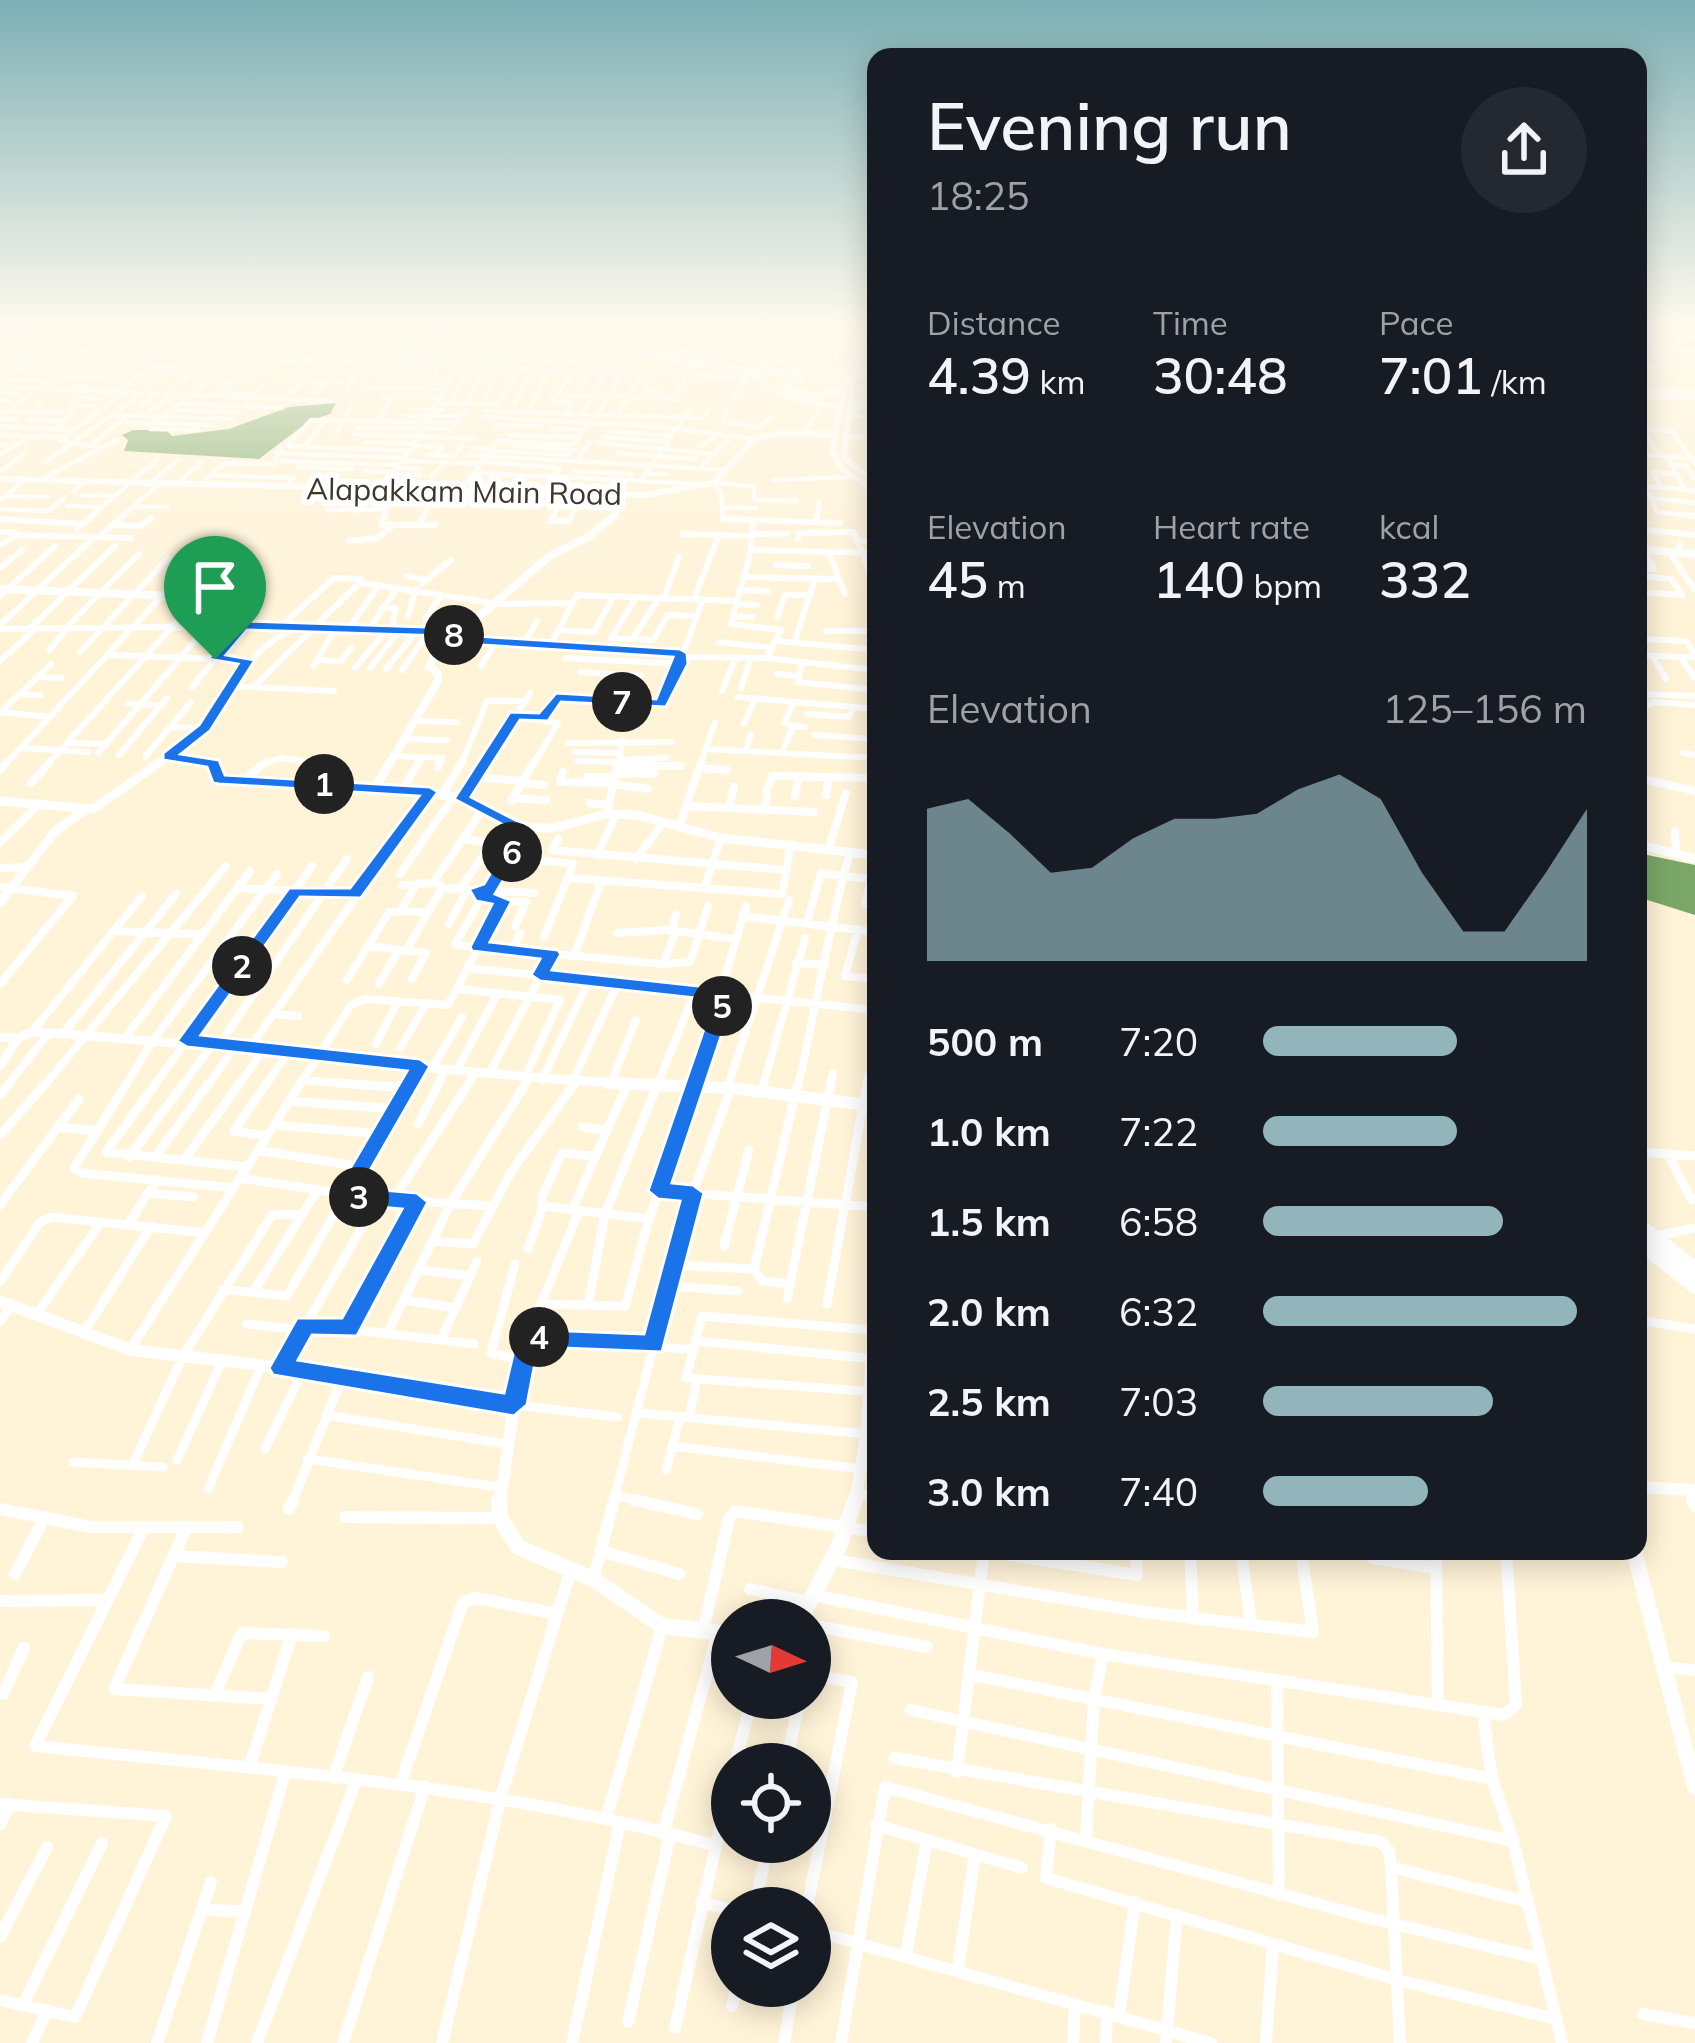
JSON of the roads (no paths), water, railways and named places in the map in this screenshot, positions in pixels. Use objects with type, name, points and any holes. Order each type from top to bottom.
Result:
[{"type":"main road","points":[[843,422],[833,458],[850,477],[867,483]]},
{"type":"main road","points":[[839,435],[844,458],[867,478]]},
{"type":"main road","points":[[1647,1241],[1694,1268]]},
{"type":"main road","points":[[1647,1241],[1695,1286]]},
{"type":"street","points":[[56,429],[63,422]]},
{"type":"street","points":[[91,446],[122,422]]},
{"type":"street","points":[[139,422],[215,425]]},
{"type":"street","points":[[153,426],[157,422]]},
{"type":"street","points":[[194,427],[199,422]]},
{"type":"street","points":[[308,422],[287,446],[442,447]]},
{"type":"street","points":[[302,447],[324,422]]},
{"type":"street","points":[[336,434],[343,422]]},
{"type":"street","points":[[354,434],[361,422]]},
{"type":"street","points":[[354,434],[412,422]]},
{"type":"street","points":[[376,491],[427,422]]},
{"type":"street","points":[[494,425],[500,422]]},
{"type":"street","points":[[461,490],[507,438],[511,422]]},
{"type":"street","points":[[530,422],[541,426]]},
{"type":"street","points":[[582,422],[664,427],[699,436]]},
{"type":"street","points":[[664,427],[667,422]]},
{"type":"street","points":[[643,477],[683,422]]},
{"type":"street","points":[[730,422],[758,427]]},
{"type":"street","points":[[712,483],[764,422]]},
{"type":"street","points":[[803,434],[811,422]]},
{"type":"street","points":[[18,423],[74,430]]},
{"type":"street","points":[[544,436],[551,427],[591,423]]},
{"type":"street","points":[[507,438],[573,445],[591,423]]},
{"type":"street","points":[[62,439],[81,424],[118,425]]},
{"type":"street","points":[[44,463],[102,424]]},
{"type":"street","points":[[194,427],[206,430]]},
{"type":"street","points":[[1647,429],[1670,428],[1694,460]]},
{"type":"street","points":[[427,455],[439,461],[452,456],[470,429]]},
{"type":"street","points":[[485,458],[577,456],[598,440],[676,433],[750,438],[778,431],[867,438]]},
{"type":"street","points":[[701,446],[719,433]]},
{"type":"street","points":[[354,434],[476,439]]},
{"type":"street","points":[[0,435],[62,439],[102,448]]},
{"type":"street","points":[[2,448],[31,436]]},
{"type":"street","points":[[507,438],[579,437]]},
{"type":"street","points":[[430,478],[450,438]]},
{"type":"street","points":[[1647,439],[1659,455]]},
{"type":"street","points":[[37,481],[118,440]]},
{"type":"street","points":[[598,440],[668,442]]},
{"type":"street","points":[[598,440],[714,454]]},
{"type":"street","points":[[699,469],[727,440]]},
{"type":"street","points":[[366,442],[412,447]]},
{"type":"street","points":[[320,465],[337,448]]},
{"type":"street","points":[[1686,448],[1695,449]]},
{"type":"street","points":[[618,453],[695,459]]},
{"type":"street","points":[[1647,453],[1694,460]]},
{"type":"street","points":[[0,476],[23,454]]},
{"type":"street","points":[[199,486],[225,463],[278,454],[330,455],[420,472]]},
{"type":"street","points":[[278,454],[352,469]]},
{"type":"street","points":[[512,468],[470,454],[560,467],[553,477]]},
{"type":"street","points":[[364,471],[439,461],[577,456],[727,470]]},
{"type":"street","points":[[572,475],[577,456]]},
{"type":"street","points":[[1667,456],[1693,507]]},
{"type":"street","points":[[485,458],[520,475],[630,480],[667,474]]},
{"type":"street","points":[[0,519],[80,527],[158,459]]},
{"type":"street","points":[[0,627],[134,507],[178,460]]},
{"type":"street","points":[[174,485],[202,462]]},
{"type":"street","points":[[449,476],[459,463]]},
{"type":"street","points":[[520,475],[527,465]]},
{"type":"street","points":[[1647,486],[1695,479],[1687,466],[1670,465]]},
{"type":"street","points":[[298,467],[396,466]]},
{"type":"street","points":[[536,476],[543,466]]},
{"type":"street","points":[[1647,472],[1695,490]]},
{"type":"street","points":[[1653,472],[1677,515]]},
{"type":"street","points":[[210,475],[294,478],[285,488]]},
{"type":"street","name":"Alapakkam Main Road","points":[[0,476],[153,485],[623,495],[712,483]]},
{"type":"street","points":[[643,477],[754,487],[752,500],[797,501]]},
{"type":"street","points":[[774,479],[850,477]]},
{"type":"street","points":[[2,498],[24,481]]},
{"type":"street","points":[[73,492],[84,482]]},
{"type":"street","points":[[712,483],[721,493],[723,519],[840,523]]},
{"type":"street","points":[[1647,483],[1661,484]]},
{"type":"street","points":[[419,526],[436,490]]},
{"type":"street","points":[[1647,490],[1657,512],[1677,515],[1693,507]]},
{"type":"street","points":[[82,494],[115,496]]},
{"type":"street","points":[[567,494],[550,521],[568,521],[583,494]]},
{"type":"street","points":[[374,788],[440,676],[430,664],[453,635],[498,604],[552,554],[588,537],[615,516],[623,495]]},
{"type":"street","points":[[2,498],[47,496]]},
{"type":"street","points":[[1649,498],[1693,507]]},
{"type":"street","points":[[0,509],[48,511],[65,502],[102,507]]},
{"type":"street","points":[[816,522],[819,502]]},
{"type":"street","points":[[134,507],[168,508]]},
{"type":"street","points":[[722,507],[756,508]]},
{"type":"street","points":[[328,510],[387,509],[380,524],[435,525]]},
{"type":"street","points":[[112,525],[141,526],[151,518]]},
{"type":"street","points":[[753,520],[751,550],[732,627],[780,630],[766,658]]},
{"type":"street","points":[[349,541],[378,538],[393,525]]},
{"type":"street","points":[[1647,530],[1695,535]]},
{"type":"street","points":[[0,532],[15,532]]},
{"type":"street","points":[[798,539],[799,533],[854,532],[867,568]]},
{"type":"street","points":[[683,534],[787,534]]},
{"type":"street","points":[[0,545],[18,535],[131,538]]},
{"type":"street","points":[[543,718],[552,699],[665,702],[719,535]]},
{"type":"street","points":[[0,568],[35,536]]},
{"type":"street","points":[[856,541],[867,541]]},
{"type":"street","points":[[2,591],[55,546]]},
{"type":"street","points":[[0,661],[115,546]]},
{"type":"street","points":[[1647,549],[1678,548],[1693,556]]},
{"type":"street","points":[[751,550],[867,553]]},
{"type":"street","points":[[774,578],[779,551]]},
{"type":"street","points":[[49,650],[139,554]]},
{"type":"street","points":[[829,554],[844,594]]},
{"type":"street","points":[[1693,556],[1671,555],[1684,580],[1695,585]]},
{"type":"street","points":[[31,783],[233,557]]},
{"type":"street","points":[[632,639],[662,598],[679,557]]},
{"type":"street","points":[[80,652],[168,558]]},
{"type":"street","points":[[0,770],[197,558]]},
{"type":"street","points":[[408,616],[422,584],[452,560]]},
{"type":"street","points":[[776,565],[808,566]]},
{"type":"street","points":[[1647,574],[1671,579],[1682,595],[1647,593]]},
{"type":"street","points":[[407,576],[441,595],[498,604],[573,603]]},
{"type":"street","points":[[743,577],[838,579]]},
{"type":"street","points":[[282,625],[334,578],[361,579],[361,583]]},
{"type":"street","points":[[799,646],[815,579]]},
{"type":"street","points":[[224,598],[237,583]]},
{"type":"street","points":[[361,583],[422,584]]},
{"type":"street","points":[[254,687],[361,583]]},
{"type":"street","points":[[349,628],[379,584]]},
{"type":"street","points":[[2,591],[244,598],[254,586]]},
{"type":"street","points":[[369,630],[399,586]]},
{"type":"street","points":[[740,590],[768,591]]},
{"type":"street","points":[[425,619],[441,595]]},
{"type":"street","points":[[550,644],[577,595],[757,605]]},
{"type":"street","points":[[777,617],[785,595],[809,596]]},
{"type":"street","points":[[558,630],[594,632],[613,597]]},
{"type":"street","points":[[636,598],[611,638],[653,640],[668,615],[695,616]]},
{"type":"street","points":[[370,668],[396,622],[396,608],[381,608]]},
{"type":"street","points":[[626,616],[647,616]]},
{"type":"street","points":[[733,616],[752,617]]},
{"type":"street","points":[[525,643],[537,621]]},
{"type":"street","points":[[98,753],[208,626]]},
{"type":"street","points":[[192,687],[243,626]]},
{"type":"street","points":[[0,903],[30,867],[48,833],[100,806],[205,728],[248,660],[268,640],[299,626]]},
{"type":"street","points":[[0,627],[321,626],[681,658],[766,658],[867,669]]},
{"type":"street","points":[[337,627],[315,663],[339,665],[350,648]]},
{"type":"street","points":[[826,631],[867,632]]},
{"type":"street","points":[[355,668],[391,632]]},
{"type":"street","points":[[402,670],[429,632]]},
{"type":"street","points":[[386,669],[415,633]]},
{"type":"street","points":[[1647,639],[1686,641],[1695,656],[1647,656]]},
{"type":"street","points":[[481,666],[497,641]]},
{"type":"street","points":[[719,642],[867,650]]},
{"type":"street","points":[[110,655],[248,660]]},
{"type":"street","points":[[1652,656],[1666,679]]},
{"type":"street","points":[[722,691],[736,657]]},
{"type":"street","points":[[1680,657],[1695,678]]},
{"type":"street","points":[[566,658],[647,663],[681,658]]},
{"type":"street","points":[[752,658],[740,693],[755,699],[867,708]]},
{"type":"street","points":[[797,679],[802,662]]},
{"type":"street","points":[[628,703],[647,663]]},
{"type":"street","points":[[1,713],[51,664]]},
{"type":"street","points":[[580,672],[639,680]]},
{"type":"street","points":[[777,674],[867,689]]},
{"type":"street","points":[[37,677],[61,678]]},
{"type":"street","points":[[601,701],[610,685]]},
{"type":"street","points":[[231,686],[334,691]]},
{"type":"street","points":[[576,699],[581,689]]},
{"type":"street","points":[[19,694],[40,695]]},
{"type":"street","points":[[1647,696],[1695,701]]},
{"type":"street","points":[[400,874],[453,797],[478,777],[528,697],[487,701],[453,797]]},
{"type":"street","points":[[744,724],[755,699]]},
{"type":"street","points":[[1647,706],[1667,699]]},
{"type":"street","points":[[119,755],[164,701],[128,704]]},
{"type":"street","points":[[145,757],[191,702]]},
{"type":"street","points":[[794,702],[784,723],[805,727]]},
{"type":"street","points":[[807,714],[849,717],[854,707]]},
{"type":"street","points":[[1,713],[50,717]]},
{"type":"street","points":[[515,716],[557,723],[511,799],[546,800]]},
{"type":"street","points":[[413,721],[457,722]]},
{"type":"street","points":[[678,829],[715,722]]},
{"type":"street","points":[[782,753],[793,725]]},
{"type":"street","points":[[170,727],[205,728]]},
{"type":"street","points":[[746,751],[751,734]]},
{"type":"street","points":[[815,755],[816,739],[867,739]]},
{"type":"street","points":[[402,740],[447,740]]},
{"type":"street","points":[[596,855],[623,740]]},
{"type":"street","points":[[568,743],[672,742]]},
{"type":"street","points":[[20,748],[106,744]]},
{"type":"street","points":[[65,746],[88,752]]},
{"type":"street","points":[[706,749],[867,758]]},
{"type":"street","points":[[574,752],[648,789]]},
{"type":"street","points":[[1683,753],[1695,755]]},
{"type":"street","points":[[168,756],[210,762],[219,779],[430,792],[453,797],[518,826],[553,828],[610,811]]},
{"type":"street","points":[[393,756],[442,758],[438,767]]},
{"type":"street","points":[[403,789],[422,757]]},
{"type":"street","points":[[242,781],[266,758],[330,764],[319,784]]},
{"type":"street","points":[[587,777],[666,758]]},
{"type":"street","points":[[578,761],[654,774]]},
{"type":"street","points":[[563,772],[559,782],[616,770],[680,766]]},
{"type":"street","points":[[700,768],[728,770]]},
{"type":"street","points":[[478,777],[544,785]]},
{"type":"street","points":[[764,810],[769,777],[867,778]]},
{"type":"street","points":[[795,796],[796,777]]},
{"type":"street","points":[[826,795],[829,777]]},
{"type":"street","points":[[1647,780],[1695,790]]},
{"type":"street","points":[[729,808],[734,787]]},
{"type":"street","points":[[155,1157],[273,1014],[430,792]]},
{"type":"street","points":[[829,847],[846,793]]},
{"type":"street","points":[[632,815],[635,800]]},
{"type":"street","points":[[0,801],[85,810]]},
{"type":"street","points":[[590,803],[722,838],[867,854]]},
{"type":"street","points":[[0,843],[39,804]]},
{"type":"street","points":[[686,806],[814,812]]},
{"type":"street","points":[[379,984],[428,913],[463,838],[484,809]]},
{"type":"street","points":[[636,859],[663,823]]},
{"type":"street","points":[[505,844],[518,826]]},
{"type":"street","points":[[1675,831],[1676,854]]},
{"type":"street","points":[[449,924],[515,846],[463,838]]},
{"type":"street","points":[[558,838],[554,850],[786,870]]},
{"type":"street","points":[[704,889],[722,838]]},
{"type":"street","points":[[492,843],[455,945],[663,964],[691,962],[708,906]]},
{"type":"street","points":[[593,1579],[693,1193],[782,920],[791,843]]},
{"type":"street","points":[[1647,847],[1695,859]]},
{"type":"street","points":[[789,1284],[762,1281],[754,1269],[817,1005],[829,926],[850,852]]},
{"type":"street","points":[[509,857],[571,863],[574,868],[544,937]]},
{"type":"street","points":[[129,1157],[217,1043],[347,859]]},
{"type":"street","points":[[0,1135],[226,866]]},
{"type":"street","points":[[247,1167],[106,1152],[312,866]]},
{"type":"street","points":[[0,868],[30,867]]},
{"type":"street","points":[[125,1038],[250,871]]},
{"type":"street","points":[[807,923],[818,873],[867,879]]},
{"type":"street","points":[[277,874],[154,1039],[76,1160],[75,1171],[493,1206]]},
{"type":"street","points":[[571,878],[786,897]]},
{"type":"street","points":[[574,956],[601,882]]},
{"type":"street","points":[[401,910],[417,883]]},
{"type":"street","points":[[402,885],[534,893]]},
{"type":"street","points":[[0,887],[70,893],[73,899],[0,984]]},
{"type":"street","points":[[236,888],[355,894]]},
{"type":"street","points":[[475,891],[503,901],[526,902],[512,950]]},
{"type":"street","points":[[0,1095],[176,894]]},
{"type":"street","points":[[0,1036],[18,1038],[32,1032],[142,896]]},
{"type":"street","points":[[865,904],[867,899]]},
{"type":"street","points":[[131,1350],[354,1002],[448,1005],[503,901]]},
{"type":"street","points":[[347,980],[386,915],[401,910],[428,913]]},
{"type":"street","points":[[542,1304],[626,1306],[649,1219],[723,994],[744,911],[867,930]]},
{"type":"street","points":[[663,964],[676,914]]},
{"type":"street","points":[[858,929],[844,976],[867,977]]},
{"type":"street","points":[[112,931],[201,934]]},
{"type":"street","points":[[617,933],[673,931],[735,939]]},
{"type":"street","points":[[761,1092],[805,938]]},
{"type":"street","points":[[368,946],[426,953],[412,979]]},
{"type":"street","points":[[393,1200],[482,1073],[552,954]]},
{"type":"street","points":[[796,963],[825,965]]},
{"type":"street","points":[[466,968],[867,1009]]},
{"type":"street","points":[[542,1080],[589,980]]},
{"type":"street","points":[[432,1241],[471,1245],[511,1172],[574,1082],[618,983]]},
{"type":"street","points":[[387,1334],[451,1203],[526,1078],[560,1000],[457,989]]},
{"type":"street","points":[[588,1305],[605,1214],[694,992]]},
{"type":"street","points":[[222,1289],[287,1296],[408,1088],[439,1068],[497,994]]},
{"type":"street","points":[[376,1044],[397,1003]]},
{"type":"street","points":[[400,1048],[425,1006]]},
{"type":"street","points":[[273,1014],[298,1016]]},
{"type":"street","points":[[418,1124],[462,1017]]},
{"type":"street","points":[[610,1084],[636,1020]]},
{"type":"street","points":[[32,1032],[217,1043],[542,1080],[729,1088],[867,1105]]},
{"type":"street","points":[[0,1066],[18,1038]]},
{"type":"street","points":[[184,1160],[265,1048]]},
{"type":"street","points":[[266,1136],[235,1131],[290,1050]]},
{"type":"street","points":[[787,1299],[833,1073]]},
{"type":"street","points":[[302,1080],[408,1088]]},
{"type":"street","points":[[826,1304],[867,1081]]},
{"type":"street","points":[[627,1085],[593,1156],[528,1336],[500,1487],[500,1518],[518,1547],[593,1579],[662,1626],[711,1633]]},
{"type":"street","points":[[0,1205],[79,1100]]},
{"type":"street","points":[[289,1101],[395,1109]]},
{"type":"street","points":[[274,1125],[381,1134]]},
{"type":"street","points":[[56,1126],[97,1131]]},
{"type":"street","points":[[582,1127],[606,1130]]},
{"type":"street","points":[[257,1150],[362,1167]]},
{"type":"street","points":[[724,1246],[749,1150]]},
{"type":"street","points":[[528,1249],[542,1197],[562,1153],[593,1156]]},
{"type":"street","points":[[1647,1153],[1690,1155],[1695,1169]]},
{"type":"street","points":[[1667,1154],[1691,1200]]},
{"type":"street","points":[[129,1224],[157,1179]]},
{"type":"street","points":[[253,1293],[317,1191]]},
{"type":"street","points":[[658,1191],[867,1206]]},
{"type":"street","points":[[148,1193],[194,1197]]},
{"type":"street","points":[[281,1368],[378,1199]]},
{"type":"street","points":[[348,1329],[417,1202]]},
{"type":"street","points":[[543,1206],[649,1219]]},
{"type":"street","points":[[132,1466],[183,1356],[222,1289],[275,1212],[302,1214]]},
{"type":"street","points":[[0,1282],[38,1223],[51,1217],[205,1233]]},
{"type":"street","points":[[36,1315],[102,1220]]},
{"type":"street","points":[[83,1334],[152,1225]]},
{"type":"street","points":[[1647,1240],[1676,1228],[1695,1228]]},
{"type":"street","points":[[441,1340],[477,1262]]},
{"type":"street","points":[[515,1264],[491,1354],[521,1360]]},
{"type":"street","points":[[675,1265],[754,1269]]},
{"type":"street","points":[[420,1270],[470,1276]]},
{"type":"street","points":[[670,1286],[738,1291]]},
{"type":"street","points":[[404,1300],[455,1308]]},
{"type":"street","points":[[0,1321],[5,1304],[131,1350],[303,1370],[618,1417]]},
{"type":"street","points":[[867,1330],[702,1316],[686,1378],[867,1392]]},
{"type":"street","points":[[1647,1321],[1695,1329]]},
{"type":"street","points":[[246,1324],[348,1329],[474,1344]]},
{"type":"street","points":[[528,1336],[867,1359]]},
{"type":"street","points":[[177,1460],[222,1361]]},
{"type":"street","points":[[208,1489],[261,1366]]},
{"type":"street","points":[[265,1449],[303,1370]]},
{"type":"street","points":[[290,1509],[343,1377]]},
{"type":"street","points":[[666,1470],[697,1379]]},
{"type":"street","points":[[638,1413],[867,1428]]},
{"type":"street","points":[[326,1415],[507,1444]]},
{"type":"street","points":[[672,1446],[863,1469]]},
{"type":"street","points":[[750,1589],[809,1599],[848,1527],[867,1448]]},
{"type":"street","points":[[308,1459],[500,1487]]},
{"type":"street","points":[[73,1462],[163,1467]]},
{"type":"street","points":[[1647,1488],[1692,1490],[1695,1506]]},
{"type":"street","points":[[858,1493],[867,1495]]},
{"type":"street","points":[[618,1496],[697,1514]]},
{"type":"street","points":[[0,1509],[43,1520],[142,1529],[238,1527]]},
{"type":"street","points":[[721,1599],[729,1518],[735,1511],[867,1530]]},
{"type":"street","points":[[345,1517],[500,1518]]},
{"type":"street","points":[[15,1574],[43,1520]]},
{"type":"street","points":[[186,1528],[114,1689],[272,1700]]},
{"type":"street","points":[[142,1529],[35,1746],[502,1796],[711,1846]]},
{"type":"street","points":[[601,1551],[679,1574]]},
{"type":"street","points":[[175,1556],[283,1562]]},
{"type":"street","points":[[832,1560],[1193,1619],[1313,1632],[1302,1560]]},
{"type":"street","points":[[957,1772],[968,1720],[968,1674],[983,1560]]},
{"type":"street","points":[[1062,1560],[1137,1574],[1136,1560]]},
{"type":"street","points":[[1090,1560],[1090,1567]]},
{"type":"street","points":[[1190,1560],[1193,1619]]},
{"type":"street","points":[[1242,1560],[1251,1625]]},
{"type":"street","points":[[1386,1560],[1436,1568]]},
{"type":"street","points":[[1436,1560],[1438,1706]]},
{"type":"street","points":[[831,1603],[1103,1654],[1504,1715],[1516,1705],[1507,1560]]},
{"type":"street","points":[[1636,1560],[1695,1787]]},
{"type":"street","points":[[442,2043],[502,1796],[570,1571]]},
{"type":"street","points":[[400,1785],[464,1602],[476,1598],[557,1614]]},
{"type":"street","points":[[0,1601],[108,1600]]},
{"type":"street","points":[[572,2043],[614,1820],[662,1626]]},
{"type":"street","points":[[831,1629],[927,1648]]},
{"type":"street","points":[[249,1768],[292,1634]]},
{"type":"street","points":[[214,1696],[239,1635],[324,1636]]},
{"type":"street","points":[[1,1696],[24,1648]]},
{"type":"street","points":[[1086,1837],[1094,1700],[1103,1654]]},
{"type":"street","points":[[628,2022],[666,1835],[711,1658]]},
{"type":"street","points":[[1664,1667],[1695,1670]]},
{"type":"street","points":[[968,1674],[1492,1779]]},
{"type":"street","points":[[333,1778],[368,1678]]},
{"type":"street","points":[[811,1887],[852,1682],[831,1679]]},
{"type":"street","points":[[1276,1681],[1279,1896]]},
{"type":"street","points":[[911,1710],[1513,1841]]},
{"type":"street","points":[[1483,1714],[1492,1779],[1513,1841],[1562,2043]]},
{"type":"street","points":[[895,1758],[1375,1840],[1389,1851],[1391,1867],[1400,2043]]},
{"type":"street","points":[[207,2043],[285,1773]]},
{"type":"street","points":[[257,2043],[356,1781]]},
{"type":"street","points":[[343,2043],[425,1786]]},
{"type":"street","points":[[841,2043],[885,1786],[1086,1837],[1393,1927],[1542,1959]]},
{"type":"street","points":[[0,1825],[5,1804],[166,1816],[75,2017],[0,2000]]},
{"type":"street","points":[[876,1825],[1022,1868]]},
{"type":"street","points":[[1051,1829],[1046,1878],[1398,1980],[1556,2019]]},
{"type":"street","points":[[906,1954],[927,1840]]},
{"type":"street","points":[[23,2005],[102,1843]]},
{"type":"street","points":[[0,1936],[47,1847]]},
{"type":"street","points":[[958,1969],[975,1854]]},
{"type":"street","points":[[675,2028],[711,1855]]},
{"type":"street","points":[[1391,1867],[1528,1902]]},
{"type":"street","points":[[158,2043],[211,1882]]},
{"type":"street","points":[[701,1902],[711,1905]]},
{"type":"street","points":[[1106,2043],[1135,1902]]},
{"type":"street","points":[[202,1910],[242,1911]]},
{"type":"street","points":[[1167,2035],[1177,1915]]},
{"type":"street","points":[[831,1935],[1113,2014],[1167,2035],[1211,2043]]},
{"type":"street","points":[[1266,2043],[1273,1944]]},
{"type":"street","points":[[1073,2043],[1075,2003]]},
{"type":"street","points":[[784,2043],[790,2007]]},
{"type":"street","points":[[32,2043],[47,2010]]},
{"type":"street","points":[[1643,2014],[1695,2023]]}]
